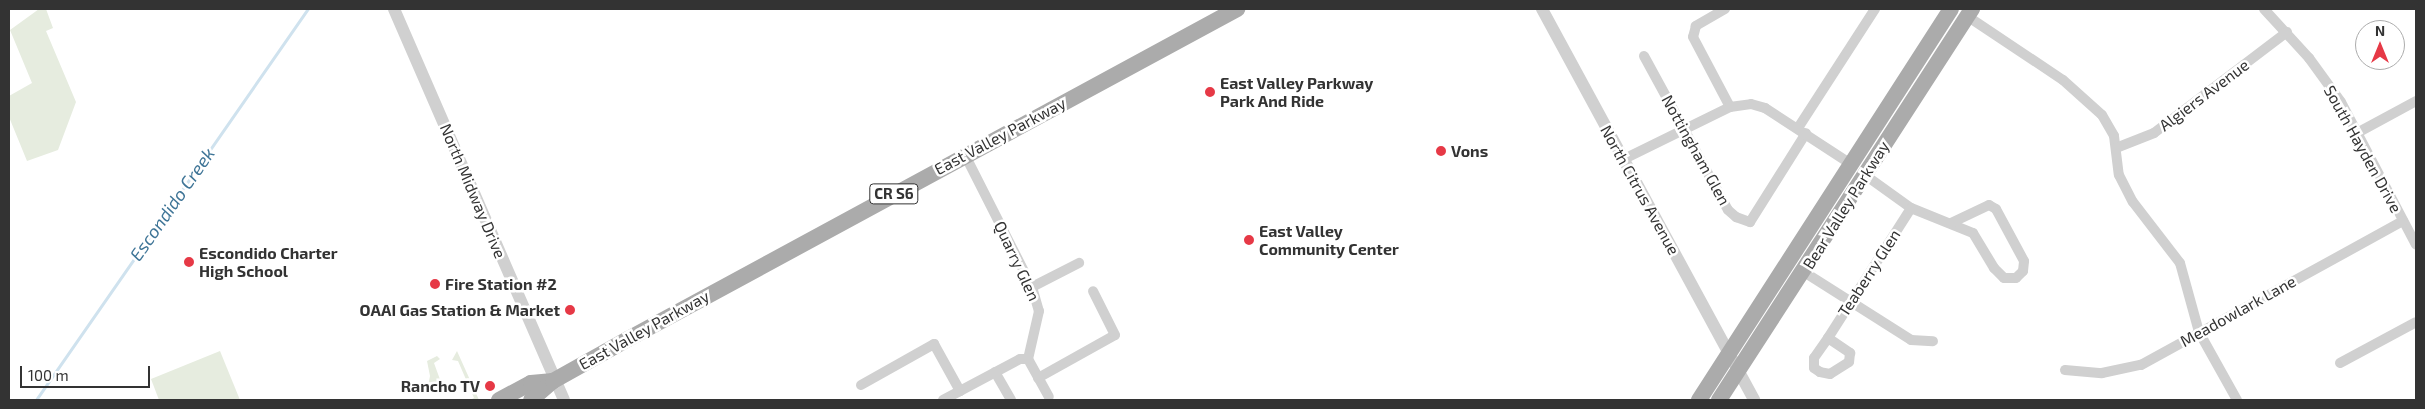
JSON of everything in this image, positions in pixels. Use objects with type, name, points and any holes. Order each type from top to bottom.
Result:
[{"type":"main road","name":"East Valley Parkway","points":[[531,400],[553,381],[964,155],[1237,9]]},
{"type":"main road","name":"Bear Valley Parkway","points":[[1699,400],[1951,9]]},
{"type":"main road","name":"Bear Valley Parkway","points":[[1718,400],[1804,272],[1970,12]]},
{"type":"main road","name":"East Valley Parkway","points":[[499,400],[531,383],[553,381]]},
{"type":"street","name":"North Midway Drive","points":[[394,9],[553,381],[564,400]]},
{"type":"street","name":"North Citrus Avenue","points":[[1542,9],[1754,400]]},
{"type":"street","points":[[1725,9],[1696,26],[1693,36],[1730,106]]},
{"type":"street","points":[[1802,131],[1875,9]]},
{"type":"street","name":"South Hayden Drive","points":[[2264,9],[2287,32],[2341,102],[2416,245]]},
{"type":"street","points":[[1970,12],[2063,80],[2102,115],[2114,136],[2119,175],[2133,202],[2180,263],[2199,332],[2236,400]]},
{"type":"street","name":"Algiers Avenue","points":[[2116,148],[2154,133],[2287,32]]},
{"type":"street","name":"Nottingham Glen","points":[[1644,56],[1728,210],[1750,222],[1802,131]]},
{"type":"street","points":[[2358,133],[2416,101]]},
{"type":"street","points":[[1624,159],[1685,131],[1730,106],[1751,104],[1765,108],[1850,164]]},
{"type":"street","name":"Quarry Glen","points":[[964,155],[1032,287],[1039,311],[1028,359]]},
{"type":"street","points":[[1865,175],[1911,208],[1973,233],[1994,268],[2004,278],[2016,278],[2023,270],[2024,261],[1996,209],[1988,205],[1952,223]]},
{"type":"street","name":"Teaberry Glen","points":[[1828,338],[1911,208]]},
{"type":"street","name":"Meadowlark Lane","points":[[2065,370],[2102,373],[2141,365],[2403,221]]},
{"type":"street","points":[[1032,287],[1079,263]]},
{"type":"street","points":[[1804,272],[1910,340],[1933,342]]},
{"type":"street","points":[[1038,378],[1115,335],[1093,291]]},
{"type":"street","points":[[2340,363],[2416,322]]},
{"type":"street","points":[[861,385],[934,344],[960,391]]},
{"type":"street","points":[[943,400],[1020,359],[1028,359],[1050,397]]},
{"type":"street","points":[[995,372],[1011,400]]},
{"type":"shaded area","points":[[39,9],[46,9],[53,28],[46,31],[76,102],[58,150],[27,161],[9,117],[9,96],[32,83],[10,30]]},
{"type":"shaded area","points":[[220,351],[240,400],[159,400],[151,379]]},
{"type":"shaded area","points":[[457,351],[479,400],[470,400],[474,398],[458,361],[452,360]]},
{"type":"shaded area","points":[[437,356],[440,359],[434,363],[446,396],[439,381],[429,385],[431,391],[428,386],[430,376],[427,361]]},
{"type":"waterway","name":"Escondido Creek","points":[[36,400],[308,9]]},
{"type":"place","name":"East Valley Parkway Park And Ride","points":[[1210,92]]},
{"type":"place","name":"Vons","points":[[1441,151]]},
{"type":"place","name":"East Valley Community Center","points":[[1249,240]]},
{"type":"place","name":"Escondido Charter High School","points":[[189,262]]},
{"type":"place","name":"Fire Station #2","points":[[435,284]]},
{"type":"place","name":"OAAI Gas Station & Market","points":[[570,310]]},
{"type":"place","name":"Rancho TV","points":[[490,386]]}]
